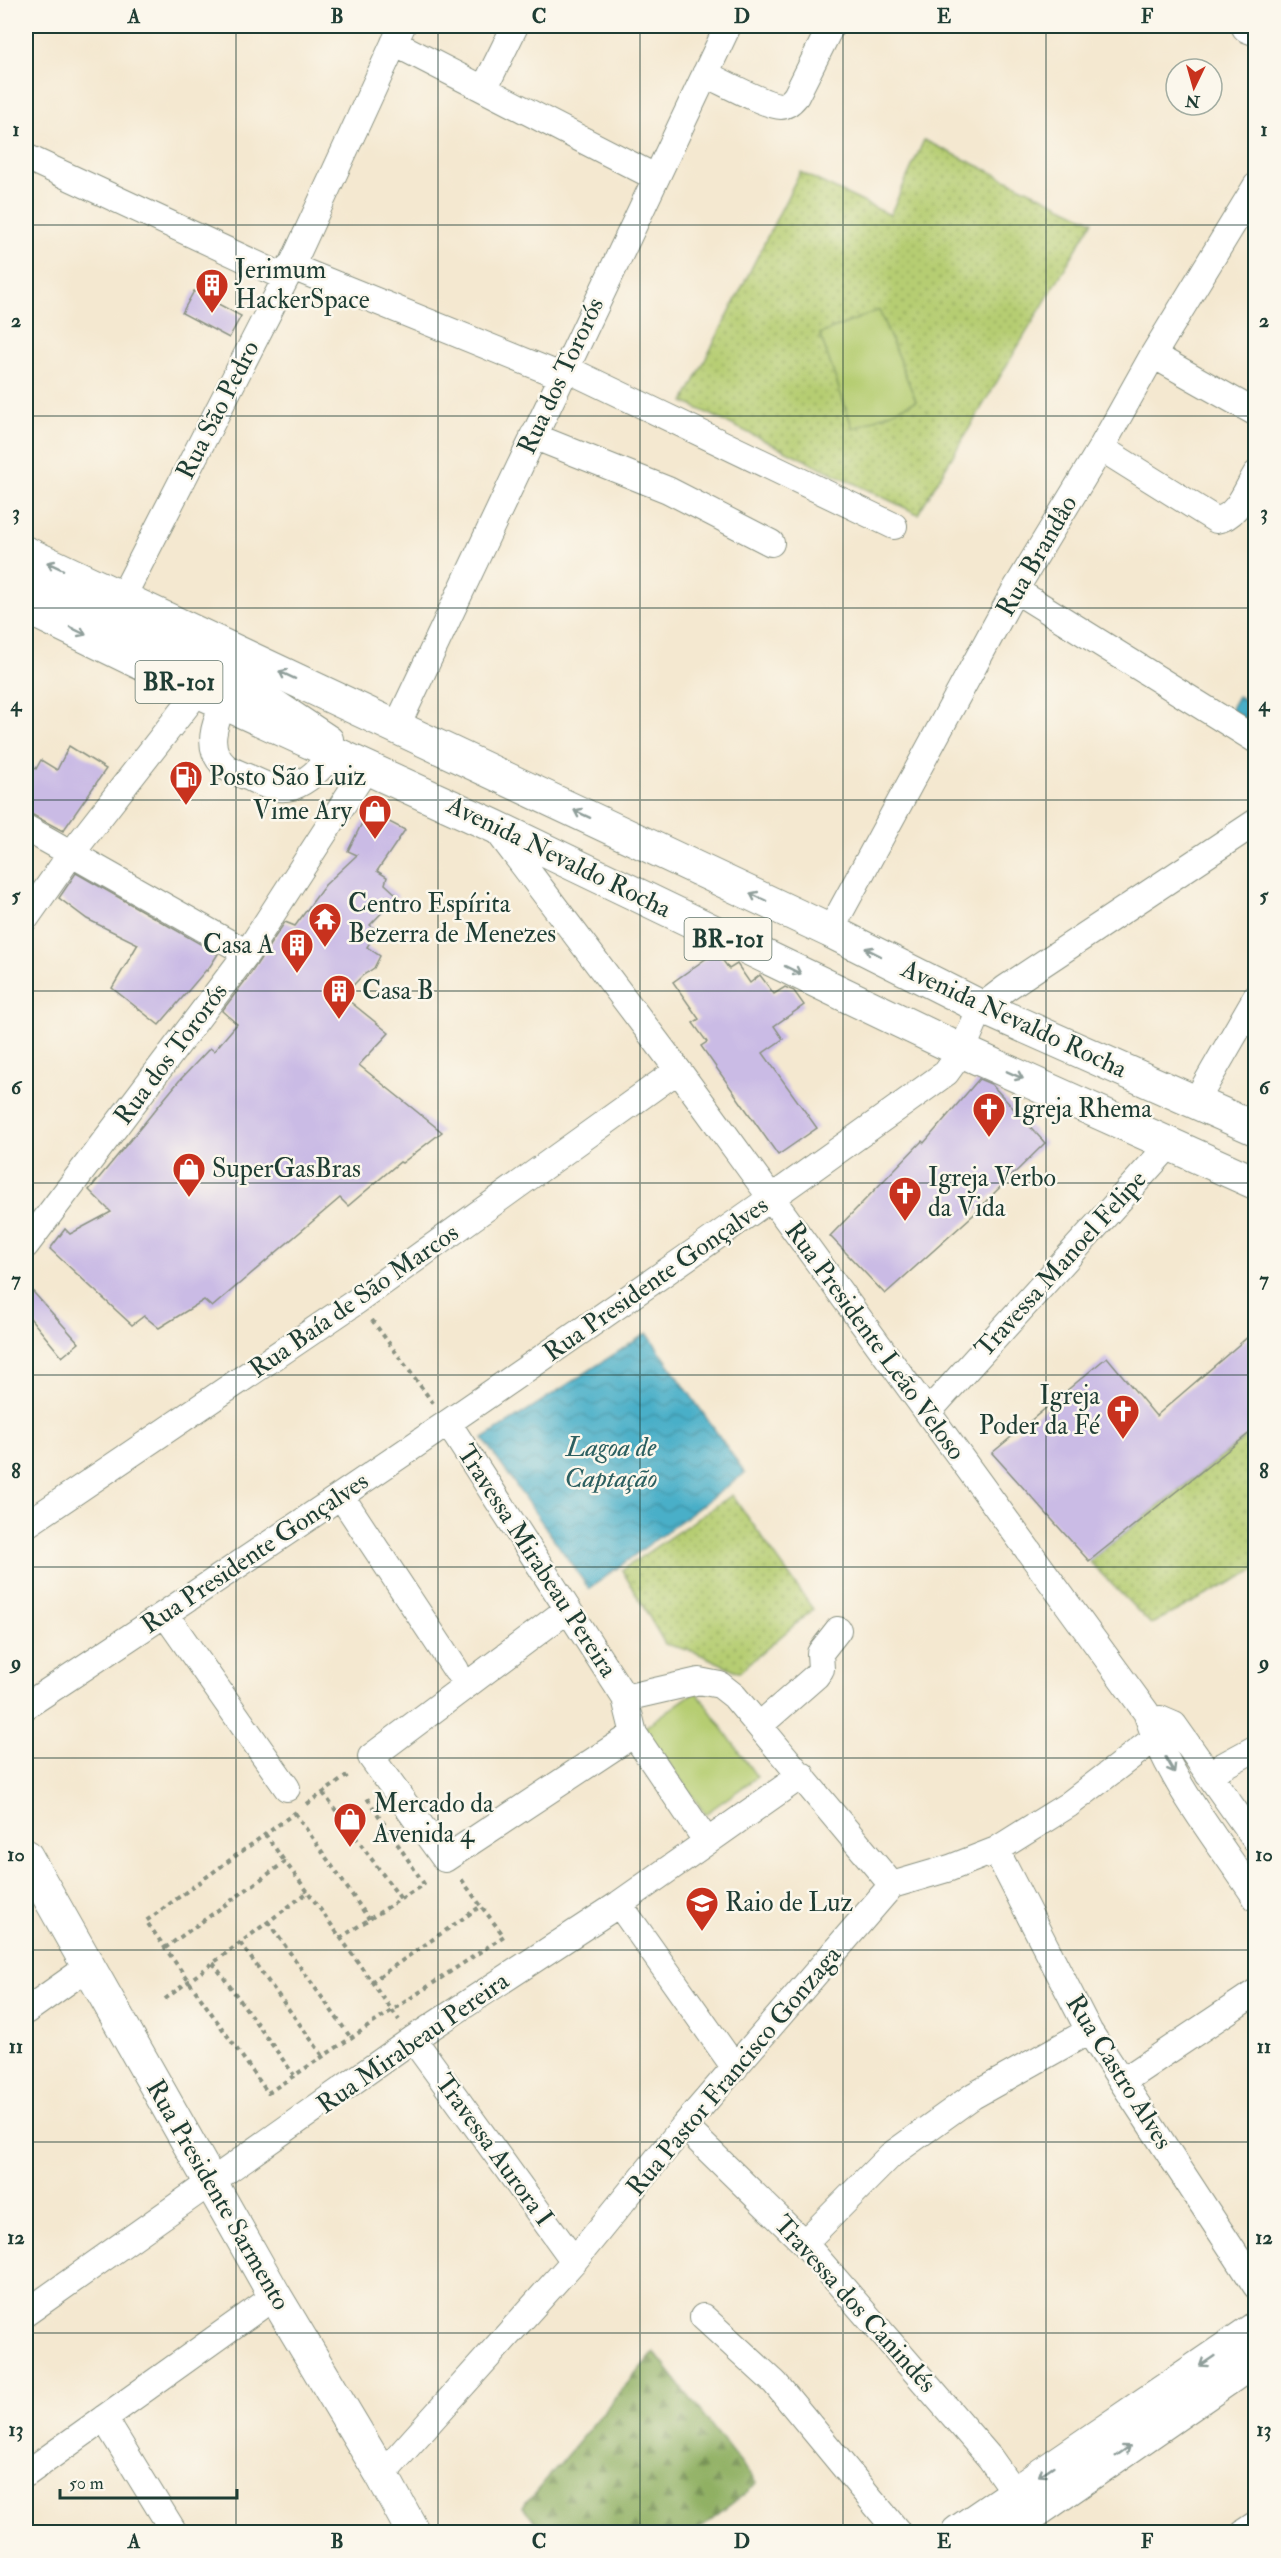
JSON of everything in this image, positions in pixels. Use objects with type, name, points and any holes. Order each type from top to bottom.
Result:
[{"type":"main road","points":[[1248,26],[1256,29]]},
{"type":"main road","name":"Avenida Nevaldo Rocha","points":[[26,553],[830,931],[981,1007],[1256,1129]]},
{"type":"main road","name":"Avenida Nevaldo Rocha","points":[[26,607],[211,697],[494,826],[962,1051],[1256,1183]]},
{"type":"main road","name":"Rua Presidente Sarmento","points":[[26,1856],[275,2296],[382,2475],[413,2532]]},
{"type":"main road","points":[[958,2532],[1256,2328]]},
{"type":"main road","points":[[1006,2532],[1256,2359]]},
{"type":"street","points":[[484,89],[515,26]]},
{"type":"street","name":"Rua dos Tororós","points":[[405,730],[533,436],[728,26]]},
{"type":"street","points":[[705,74],[769,103],[782,106],[791,102],[796,96],[831,26]]},
{"type":"street","points":[[398,34],[484,89],[655,177]]},
{"type":"street","name":"Rua São Pedro","points":[[122,598],[288,272],[398,34]]},
{"type":"street","points":[[26,157],[288,272],[563,372],[894,526]]},
{"type":"street","name":"Rua Brandâo","points":[[830,931],[1016,590],[1101,448],[1153,355],[1256,186]]},
{"type":"street","points":[[1153,355],[1256,413]]},
{"type":"street","points":[[533,436],[668,490],[771,543]]},
{"type":"street","points":[[1101,448],[1216,520],[1231,515],[1256,474]]},
{"type":"street","points":[[26,579],[54,595],[258,692],[375,770]]},
{"type":"street","points":[[1016,590],[1256,740]]},
{"type":"street","points":[[258,692],[405,730]]},
{"type":"street","points":[[211,697],[213,741],[217,756],[226,767],[272,788],[289,788],[304,782],[316,773],[335,752]]},
{"type":"street","points":[[26,918],[71,854],[211,697]]},
{"type":"street","name":"Rua dos Tororós","points":[[26,1243],[247,953],[375,770]]},
{"type":"street","name":"Rua Presidente Gonçalves","points":[[26,1706],[341,1496],[771,1199],[946,1073],[962,1051],[981,1007],[1006,988],[1256,822]]},
{"type":"street","name":"Rua Presidente Leão Veloso","points":[[494,826],[678,1070],[1146,1712],[1208,1774],[1256,1841]]},
{"type":"street","points":[[26,828],[247,953]]},
{"type":"street","points":[[1256,997],[1210,1107],[1256,1141]]},
{"type":"street","name":"Rua Baía de São Marcos","points":[[26,1526],[357,1301],[678,1070]]},
{"type":"street","points":[[1185,1150],[1256,1164]]},
{"type":"street","name":"Travessa Manoel Felipe","points":[[927,1412],[1185,1150]]},
{"type":"street","name":"Travessa Mirabeau Pereira","points":[[448,1423],[626,1698],[634,1734],[707,1842]]},
{"type":"street","points":[[341,1496],[456,1670]]},
{"type":"street","points":[[567,1610],[371,1757],[445,1859],[634,1734]]},
{"type":"street","points":[[165,1614],[287,1788]]},
{"type":"street","points":[[760,1725],[816,1676],[821,1669],[820,1653],[838,1630]]},
{"type":"street","name":"Travessa Mirabeau Pereira","points":[[626,1698],[687,1682],[710,1682],[727,1690],[760,1725],[892,1885]]},
{"type":"street","points":[[892,1885],[950,1868],[996,1850],[1068,1805],[1164,1732]]},
{"type":"street","name":"Rua Presidente Leão Veloso","points":[[1164,1732],[1183,1787],[1256,1898]]},
{"type":"street","points":[[1208,1774],[1256,1748]]},
{"type":"street","name":"Rua Mirabeau Pereira","points":[[26,2313],[212,2184],[413,2040],[619,1904],[802,1775]]},
{"type":"street","name":"Rua Castro Alves","points":[[996,1850],[1089,2031],[1256,2286]]},
{"type":"street","name":"Rua Pastor Francisco Gonzaga","points":[[382,2475],[574,2261],[684,2126],[892,1885]]},
{"type":"street","points":[[619,1904],[735,2068]]},
{"type":"street","points":[[26,2011],[88,1967]]},
{"type":"street","points":[[1123,2081],[1256,1992]]},
{"type":"street","points":[[804,2243],[891,2155],[973,2096],[1089,2031]]},
{"type":"street","name":"Travessa Aurora I","points":[[413,2040],[574,2261]]},
{"type":"street","name":"Travessa dos Canindés","points":[[684,2126],[804,2243],[990,2458],[1014,2492]]},
{"type":"street","points":[[26,2474],[275,2296]]},
{"type":"street","points":[[703,2317],[774,2383],[898,2532]]},
{"type":"street","points":[[104,2418],[174,2532]]},
{"type":"street","points":[[1244,2532],[1256,2524]]},
{"type":"path","points":[[357,1301],[448,1423]]},
{"type":"path","points":[[357,1782],[351,1772],[146,1921],[268,2093],[504,1936],[445,1859],[416,1872]]},
{"type":"path","points":[[340,1938],[424,1884],[364,1792]]},
{"type":"path","points":[[322,1793],[401,1899]]},
{"type":"path","points":[[295,1813],[369,1919]]},
{"type":"path","points":[[265,1834],[413,2040]]},
{"type":"path","points":[[165,1948],[285,1862]]},
{"type":"path","points":[[165,1998],[308,1892]]},
{"type":"path","points":[[371,1982],[481,1905]]},
{"type":"path","points":[[268,1922],[351,2037]]},
{"type":"path","points":[[240,1943],[323,2056]]},
{"type":"path","points":[[213,1963],[294,2075]]},
{"type":"green space","points":[[924,140],[1093,221],[918,514],[684,402],[800,172],[890,215]]},
{"type":"green space","points":[[879,310],[916,401],[853,429],[820,334]]},
{"type":"green space","points":[[1255,1430],[1255,1570],[1151,1624],[1089,1561]]},
{"type":"green space","points":[[732,1495],[813,1609],[739,1672],[695,1652],[665,1644],[622,1570]]},
{"type":"green space","points":[[696,1691],[757,1777],[705,1814],[644,1728]]},
{"type":"green space","points":[[654,2352],[757,2484],[695,2532],[545,2532],[523,2507]]},
{"type":"water","points":[[1238,696],[1255,706],[1254,726],[1230,710]]},
{"type":"water","name":"Lagoa de Captação","points":[[647,1333],[745,1473],[589,1589],[483,1439]]},
{"type":"building","name":"Jerimum HackerSpace","points":[[194,291],[241,316],[229,338],[182,313]]},
{"type":"building","points":[[69,746],[106,769],[63,831],[26,813],[26,762],[36,769],[41,760],[57,770]]},
{"type":"building","points":[[368,811],[405,830],[377,871],[387,877],[385,884],[398,896],[370,925],[377,931],[367,947],[380,956],[374,968],[362,976],[343,996],[389,1033],[359,1065],[442,1132],[402,1163],[400,1162],[348,1206],[340,1198],[212,1307],[204,1300],[159,1328],[144,1316],[132,1325],[50,1249],[65,1229],[70,1234],[111,1212],[89,1190],[179,1081],[210,1048],[214,1051],[237,1024],[222,1011],[285,922],[295,926],[325,885],[357,855],[348,851]]},
{"type":"building","points":[[76,873],[218,954],[207,971],[159,1025],[112,988],[138,944],[87,919],[59,898]]},
{"type":"building","points":[[714,953],[719,955],[729,969],[737,964],[750,983],[760,975],[774,994],[785,987],[794,991],[804,1005],[774,1026],[783,1039],[763,1053],[817,1128],[778,1155],[701,1046],[707,1042],[693,1023],[699,1019],[673,982]]},
{"type":"building","points":[[979,1079],[991,1084],[1045,1143],[981,1208],[885,1294],[830,1236],[922,1141],[924,1143]]},
{"type":"building","points":[[26,1284],[79,1343],[62,1357],[26,1313]]},
{"type":"building","name":"Igreja Poder da Fé","points":[[1256,1330],[1256,1428],[1089,1561],[992,1453],[1107,1357],[1156,1416]]},
{"type":"place","name":"Jerimum HackerSpace","points":[[212,314]]},
{"type":"place","name":"Posto São Luiz","points":[[186,806]]},
{"type":"place","name":"Vime Ary","points":[[375,840]]},
{"type":"place","name":"Centro Espírita Bezerra de Menezes","points":[[325,948]]},
{"type":"place","name":"Casa A","points":[[297,974]]},
{"type":"place","name":"Casa B","points":[[339,1020]]},
{"type":"place","name":"Igreja Rhema","points":[[989,1138]]},
{"type":"place","name":"SuperGasBras","points":[[189,1198]]},
{"type":"place","name":"Igreja Verbo da Vida","points":[[905,1222]]},
{"type":"place","name":"Igreja Poder da Fé","points":[[1123,1440]]},
{"type":"place","name":"Mercado da Avenida 4","points":[[350,1848]]},
{"type":"place","name":"Raio de Luz","points":[[702,1932]]}]
